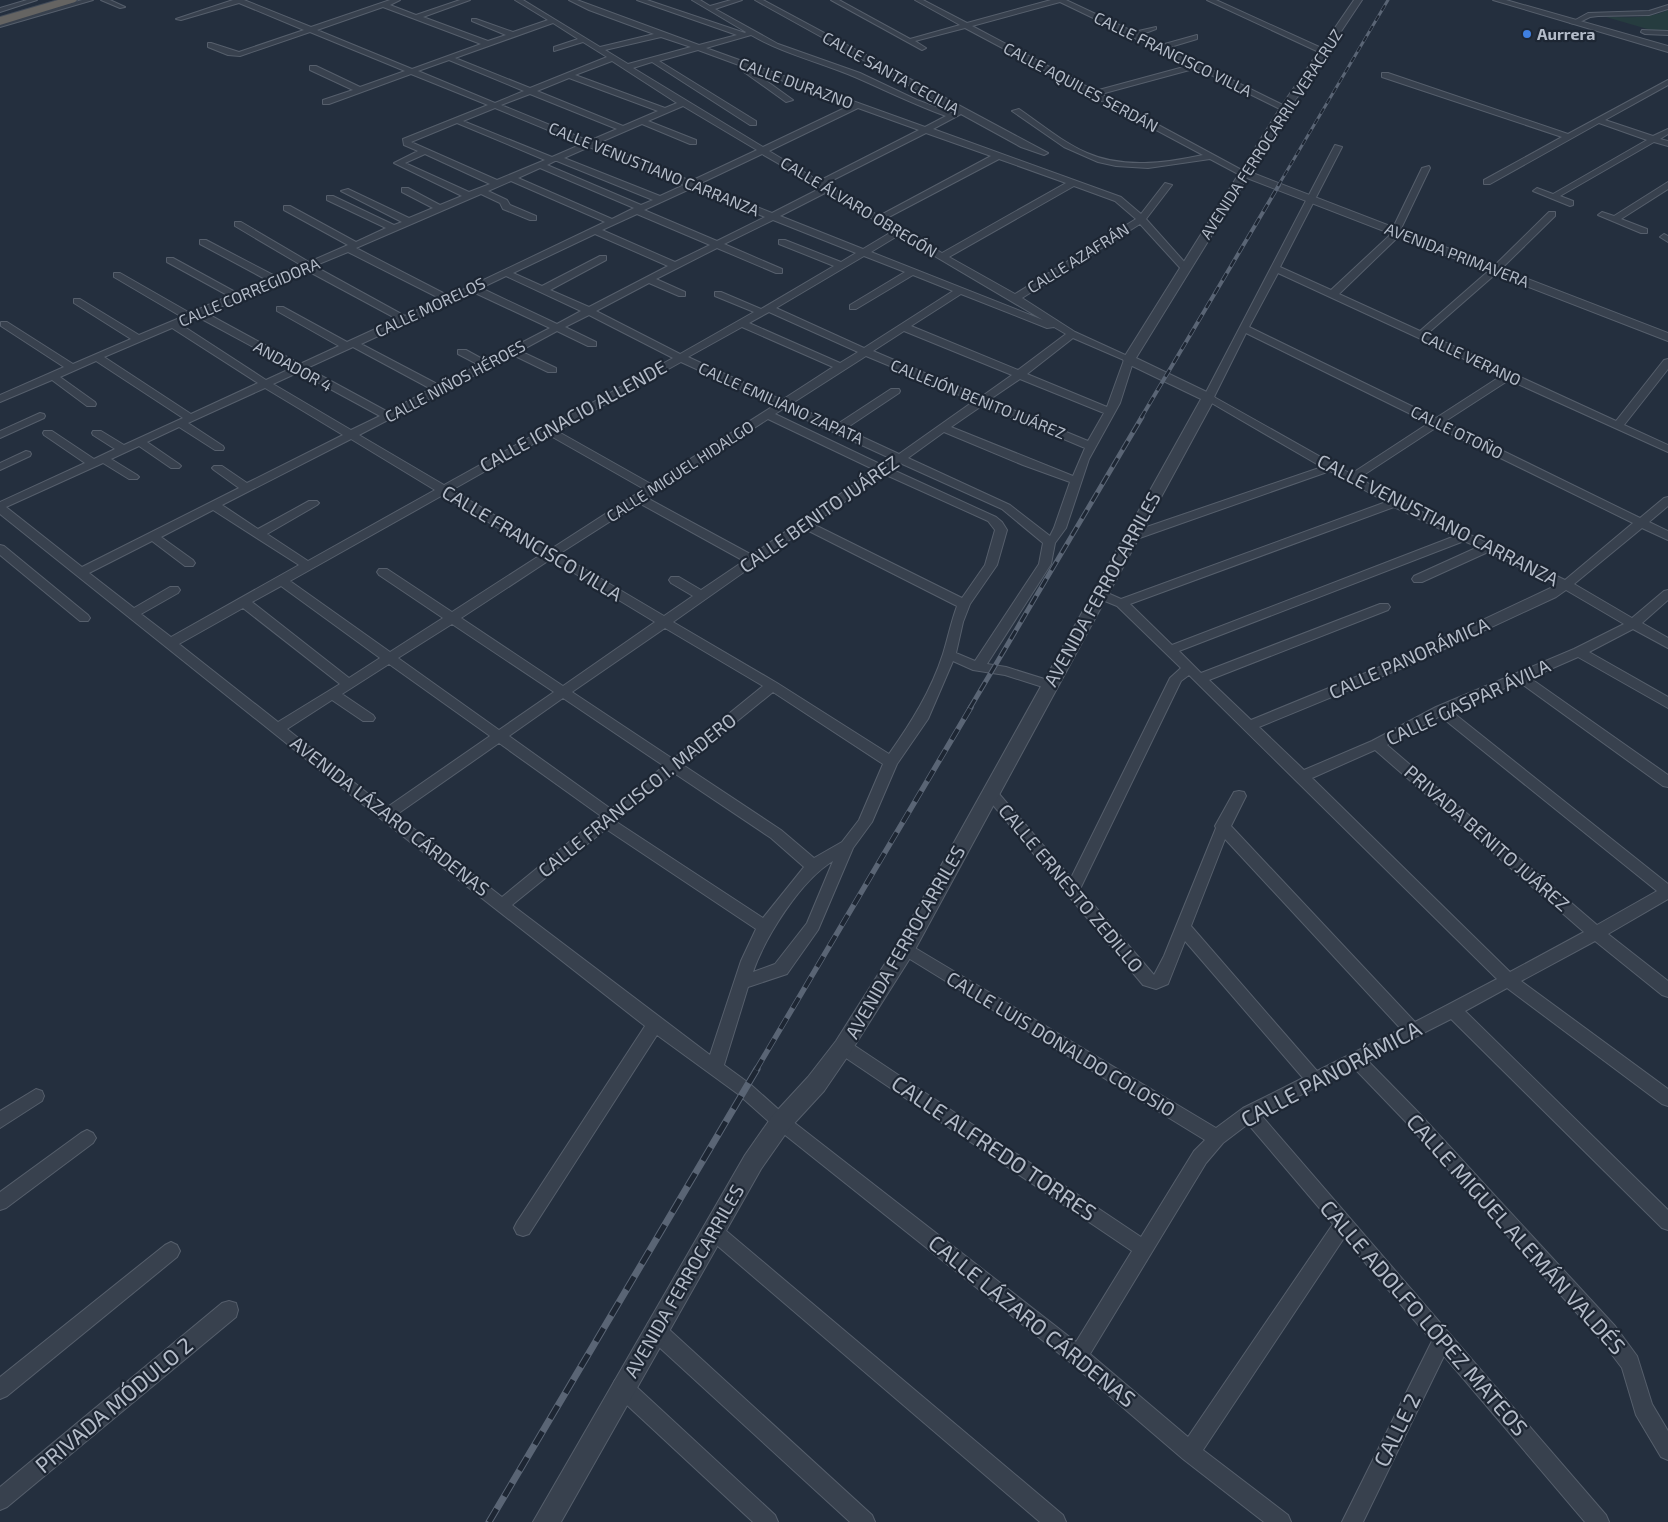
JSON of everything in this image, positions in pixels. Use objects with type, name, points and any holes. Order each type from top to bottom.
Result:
[{"type":"highway","points":[[0,16],[54,0]]},
{"type":"highway","points":[[0,21],[72,0]]},
{"type":"street","points":[[0,10],[34,0]]},
{"type":"street","points":[[0,25],[90,0]]},
{"type":"street","points":[[104,0],[122,7]]},
{"type":"street","points":[[179,19],[239,0]]},
{"type":"street","name":"CALLE VENUSTIANO CARRANZA","points":[[239,0],[589,144],[1072,334]]},
{"type":"street","points":[[211,45],[235,54],[312,30],[397,0]]},
{"type":"street","points":[[416,17],[467,0]]},
{"type":"street","name":"CALLE ÁLVARO OBREGÓN","points":[[518,0],[554,20],[683,103],[942,257],[1015,298],[1072,334],[1129,359],[1208,398]]},
{"type":"street","name":"CALLE DURAZNO","points":[[572,0],[739,63],[1118,199],[1142,219],[1185,268]]},
{"type":"street","points":[[640,0],[748,34],[775,46],[836,67],[952,116]]},
{"type":"street","points":[[694,0],[748,34]]},
{"type":"street","points":[[709,8],[739,0]]},
{"type":"street","name":"CALLE SANTA CECILIA","points":[[758,0],[962,112],[1024,145],[1044,153]]},
{"type":"street","points":[[834,0],[922,48]]},
{"type":"street","name":"CALLE AQUILES SERDÁN","points":[[918,0],[1246,174]]},
{"type":"street","points":[[909,41],[1060,0]]},
{"type":"street","name":"CALLE FRANCISCO VILLA","points":[[1060,0],[1285,108]]},
{"type":"street","points":[[1210,0],[1326,48]]},
{"type":"street","points":[[1222,0],[1326,48]]},
{"type":"street","name":"AVENIDA FERROCARRIL VERACRUZ","points":[[1129,359],[1246,174],[1285,108],[1358,0]]},
{"type":"street","points":[[1497,0],[1668,49]]},
{"type":"street","points":[[382,4],[488,44]]},
{"type":"street","points":[[1574,22],[1588,16],[1624,21],[1668,7]]},
{"type":"street","points":[[1571,10],[1588,16],[1624,21],[1645,32],[1668,39]]},
{"type":"street","points":[[474,20],[513,35]]},
{"type":"street","points":[[326,102],[554,20]]},
{"type":"street","points":[[1133,35],[1154,28]]},
{"type":"street","points":[[1645,32],[1668,33]]},
{"type":"street","points":[[599,49],[663,34]]},
{"type":"street","points":[[627,67],[748,34]]},
{"type":"street","points":[[1160,48],[1194,36]]},
{"type":"street","points":[[558,49],[584,39]]},
{"type":"street","points":[[449,58],[624,129]]},
{"type":"street","points":[[498,184],[406,141],[612,58]]},
{"type":"street","points":[[854,61],[863,58]]},
{"type":"street","points":[[653,60],[753,123]]},
{"type":"street","points":[[739,63],[789,100]]},
{"type":"street","points":[[836,67],[845,64]]},
{"type":"street","points":[[1093,94],[1197,66]]},
{"type":"street","points":[[313,68],[360,90]]},
{"type":"street","points":[[566,75],[665,111]]},
{"type":"street","points":[[1385,75],[1570,137]]},
{"type":"street","points":[[772,88],[790,81]]},
{"type":"street","points":[[1487,182],[1668,82]]},
{"type":"street","name":"CALLE CORREGIDORA","points":[[2,397],[195,316],[683,103]]},
{"type":"street","name":"CALLE MORELOS","points":[[0,507],[506,272],[858,105]]},
{"type":"street","points":[[1016,111],[1084,154],[1100,160],[1147,166],[1176,164],[1211,156]]},
{"type":"street","name":"CALLE NIÑOS HÉROES","points":[[82,572],[440,390],[772,216],[925,130],[962,112]]},
{"type":"street","points":[[455,120],[659,199]]},
{"type":"street","points":[[642,121],[693,142]]},
{"type":"street","points":[[1600,121],[1668,144]]},
{"type":"street","points":[[1553,197],[1668,131]]},
{"type":"street","points":[[1021,164],[1024,145]]},
{"type":"street","points":[[1208,398],[1338,147]]},
{"type":"street","points":[[425,151],[398,163],[470,196]]},
{"type":"street","points":[[879,218],[998,156]]},
{"type":"street","points":[[540,165],[716,245],[779,271]]},
{"type":"street","points":[[1333,294],[1393,237],[1426,168]]},
{"type":"street","name":"AVENIDA PRIMAVERA","points":[[1246,174],[1668,337]]},
{"type":"street","points":[[512,178],[611,222]]},
{"type":"street","points":[[942,257],[1073,183]]},
{"type":"street","points":[[1142,219],[1168,185]]},
{"type":"street","points":[[1614,220],[1668,186]]},
{"type":"street","points":[[345,190],[410,222]]},
{"type":"street","points":[[405,190],[441,209]]},
{"type":"street","points":[[482,191],[504,202],[506,207],[533,218]]},
{"type":"street","points":[[1536,191],[1570,203]]},
{"type":"street","points":[[330,198],[395,229]]},
{"type":"street","points":[[286,208],[448,299]]},
{"type":"street","points":[[1421,335],[1496,269],[1552,214]]},
{"type":"street","points":[[1602,216],[1644,231]]},
{"type":"street","name":"CALLE AZAFRÁN","points":[[1015,298],[1142,219]]},
{"type":"street","points":[[238,224],[303,261],[308,267],[404,319]]},
{"type":"street","points":[[594,230],[675,266]]},
{"type":"street","name":"CALLE IGNACIO ALLENDE","points":[[170,643],[765,310],[900,231]]},
{"type":"street","points":[[203,242],[275,280]]},
{"type":"street","points":[[782,242],[841,265]]},
{"type":"street","points":[[542,290],[603,258]]},
{"type":"street","points":[[170,260],[238,297]]},
{"type":"street","name":"CALLE VERANO","points":[[1275,268],[1668,449]]},
{"type":"street","name":"CALLE EMILIANO ZAPATA","points":[[506,272],[679,357],[838,428],[1006,507],[1049,542]]},
{"type":"street","points":[[853,307],[912,272]]},
{"type":"street","name":"ANDADOR 4","points":[[117,276],[388,416]]},
{"type":"street","points":[[650,280],[682,294]]},
{"type":"street","points":[[471,287],[592,344]]},
{"type":"street","name":"CALLE MIGUEL HIDALGO","points":[[278,728],[389,659],[959,291]]},
{"type":"street","name":"CALLEJÓN BENITO JUÁREZ","points":[[718,294],[765,310],[981,401],[1056,428],[1091,447]]},
{"type":"street","points":[[77,301],[138,340]]},
{"type":"street","points":[[280,309],[440,390]]},
{"type":"street","points":[[741,323],[841,367]]},
{"type":"street","points":[[4,324],[72,368]]},
{"type":"street","name":"CALLE FRANCISCO VILLA","points":[[174,324],[264,384],[772,686],[891,762]]},
{"type":"street","points":[[904,327],[1021,373],[1110,412]]},
{"type":"street","name":"CALLE OTOÑO","points":[[1245,329],[1668,536]]},
{"type":"street","name":"CALLE BENITO JUÁREZ","points":[[386,815],[943,428],[1072,334]]},
{"type":"street","points":[[513,351],[552,370]]},
{"type":"street","points":[[462,352],[487,364]]},
{"type":"street","points":[[97,357],[190,418]]},
{"type":"street","points":[[978,667],[1045,564],[1049,542],[1060,528],[1091,447],[1115,403],[1129,359]]},
{"type":"street","points":[[1618,426],[1668,362]]},
{"type":"street","points":[[1351,479],[1436,421],[1509,375]]},
{"type":"street","points":[[53,376],[91,404]]},
{"type":"street","points":[[838,428],[894,391]]},
{"type":"street","name":"CALLE VENUSTIANO CARRANZA","points":[[1208,398],[1351,479],[1463,537],[1566,585],[1668,644]]},
{"type":"street","name":"AVENIDA FERROCARRILES","points":[[551,1520],[622,1387],[753,1162],[781,1122],[816,1084],[843,1047],[905,950],[1208,398]]},
{"type":"street","points":[[742,983],[781,969],[813,926],[847,846],[865,822],[891,762],[921,718],[949,655],[957,622],[964,604],[991,565],[1001,530],[992,519],[882,470],[768,415]]},
{"type":"street","points":[[0,435],[40,416]]},
{"type":"street","points":[[180,423],[219,448]]},
{"type":"street","points":[[943,428],[1027,463],[1077,481]]},
{"type":"street","points":[[548,430],[652,489]]},
{"type":"street","points":[[97,433],[124,450]]},
{"type":"street","points":[[48,434],[134,477]]},
{"type":"street","points":[[140,442],[174,466]]},
{"type":"street","points":[[0,467],[26,454]]},
{"type":"street","points":[[1130,537],[1332,467]]},
{"type":"street","points":[[218,468],[247,488]]},
{"type":"street","points":[[639,498],[752,560]]},
{"type":"street","name":"CALLE PANORÁMICA","points":[[1249,726],[1407,661],[1552,594],[1566,585],[1668,500]]},
{"type":"street","points":[[1121,603],[1395,502]]},
{"type":"street","points":[[258,534],[314,503]]},
{"type":"street","points":[[213,505],[307,565]]},
{"type":"street","name":"AVENIDA LÁZARO CÁRDENAS","points":[[0,507],[386,815],[503,904],[655,1024],[715,1066],[759,1101],[781,1122]]},
{"type":"street","points":[[804,524],[964,604]]},
{"type":"street","points":[[152,536],[189,564]]},
{"type":"street","points":[[1170,650],[1463,537]]},
{"type":"street","points":[[1418,579],[1488,548]]},
{"type":"street","points":[[0,549],[84,618]]},
{"type":"street","points":[[0,564],[12,559]]},
{"type":"street","points":[[383,572],[563,691],[672,767],[776,834],[813,866]]},
{"type":"street","points":[[280,580],[500,736],[608,819],[711,893],[766,926]]},
{"type":"street","points":[[675,580],[702,596]]},
{"type":"street","points":[[134,614],[174,590]]},
{"type":"street","points":[[1099,594],[1121,603],[1302,777],[1508,980],[1668,1099]]},
{"type":"street","name":"CALLE GASPAR ÁVILA","points":[[1302,777],[1377,744],[1441,710],[1579,652],[1633,624],[1668,594]]},
{"type":"street","points":[[242,601],[349,684]]},
{"type":"street","points":[[1072,890],[1176,678],[1384,606]]},
{"type":"street","points":[[1579,652],[1668,703]]},
{"type":"street","points":[[949,655],[978,667],[1006,671],[1049,685]]},
{"type":"street","points":[[1520,677],[1668,782]]},
{"type":"street","name":"CALLE FRANCISCO I. MADERO","points":[[503,904],[772,686]]},
{"type":"street","points":[[332,694],[368,718]]},
{"type":"street","points":[[1441,710],[1668,892],[1596,933]]},
{"type":"street","name":"PRIVADA BENITO JUÁREZ","points":[[1377,744],[1596,933],[1668,990]]},
{"type":"street","name":"CALLE ERNESTO ZEDILLO","points":[[990,793],[1150,980],[1156,982],[1162,979],[1184,929],[1222,826],[1239,796]]},
{"type":"street","points":[[1222,826],[1413,1031]]},
{"type":"street","points":[[715,1066],[749,961],[766,926],[813,866],[847,846]]},
{"type":"street","points":[[1184,929],[1315,1080]]},
{"type":"street","name":"CALLE PANORÁMICA","points":[[1078,1356],[1200,1157],[1217,1138],[1249,1113],[1413,1031],[1596,933]]},
{"type":"street","name":"CALLE LUIS DONALDO COLOSIO","points":[[905,950],[1217,1138]]},
{"type":"street","points":[[1453,1010],[1668,1222]]},
{"type":"street","points":[[523,1228],[655,1024]]},
{"type":"street","name":"CALLE ALFREDO TORRES","points":[[843,1047],[1144,1249]]},
{"type":"street","name":"CALLE MIGUEL ALEMÁN VALDÉS","points":[[1356,1059],[1411,1116],[1608,1333],[1630,1363],[1643,1408],[1668,1450]]},
{"type":"street","points":[[0,1120],[36,1096]]},
{"type":"street","name":"CALLE ADOLFO LÓPEZ MATEOS","points":[[1249,1113],[1599,1522]]},
{"type":"street","name":"CALLE LÁZARO CÁRDENAS","points":[[781,1122],[1078,1356],[1190,1452],[1281,1522]]},
{"type":"street","points":[[0,1202],[87,1138]]},
{"type":"street","points":[[1190,1452],[1343,1224]]},
{"type":"street","points":[[712,1230],[1056,1522]]},
{"type":"street","points":[[0,1389],[171,1251]]},
{"type":"street","name":"PRIVADA MÓDULO 2","points":[[0,1500],[229,1310]]},
{"type":"street","points":[[655,1330],[865,1522]]},
{"type":"street","name":"CALLE 2","points":[[1352,1522],[1443,1338]]},
{"type":"street","points":[[622,1387],[768,1522]]},
{"type":"green space","points":[[1668,10],[1668,35],[1606,17],[1646,16]]},
{"type":"railway","points":[[1278,186],[1388,0]]},
{"type":"railway","points":[[1141,418],[1279,185]]},
{"type":"railway","points":[[970,708],[1142,417]]},
{"type":"railway","points":[[756,1070],[971,707]]},
{"type":"railway","points":[[489,1522],[757,1069]]},
{"type":"place","name":"Aurrera","points":[[1527,34]]}]
